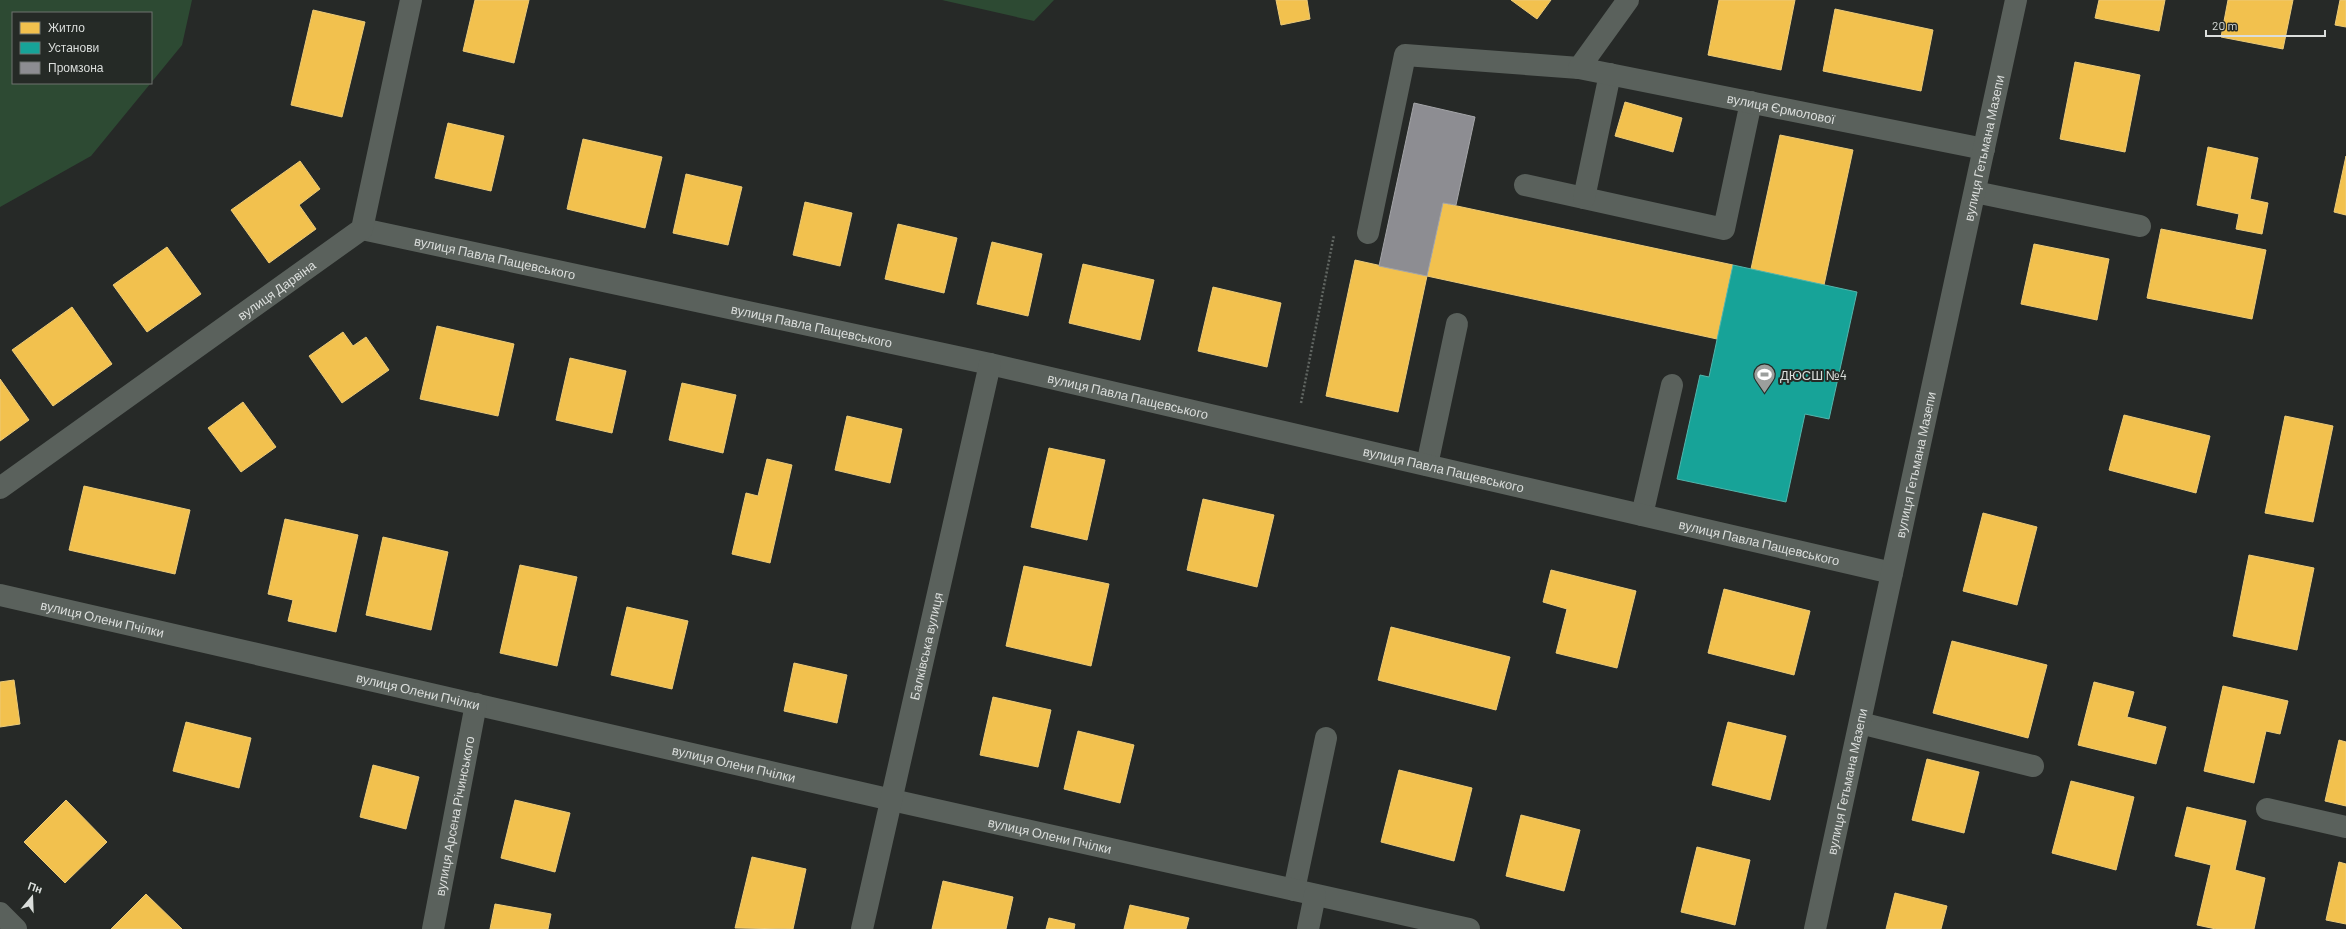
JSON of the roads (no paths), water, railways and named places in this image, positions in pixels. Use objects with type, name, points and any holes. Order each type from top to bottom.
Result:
[{"type":"street","points":[[362,230],[411,0]]},
{"type":"street","points":[[1579,68],[1628,0]]},
{"type":"street","name":"вулиця Гетьмана Мазепи","points":[[1815,929],[2016,0]]},
{"type":"street","name":"вулиця Єрмолової","points":[[1368,232],[1405,55],[1579,68],[1984,149]]},
{"type":"street","points":[[1584,198],[1610,74]]},
{"type":"street","points":[[1525,185],[1724,229],[1752,102]]},
{"type":"street","points":[[1975,192],[2140,226]]},
{"type":"street","name":"вулиця Павла Пащевського","points":[[362,230],[990,364],[1892,573]]},
{"type":"street","name":"вулиця Дарвіна","points":[[0,488],[362,230]]},
{"type":"street","points":[[1427,465],[1457,324]]},
{"type":"street","name":"Балківська вулиця","points":[[862,929],[990,364]]},
{"type":"street","points":[[1642,515],[1672,385]]},
{"type":"street","name":"вулиця Олени Пчілки","points":[[0,595],[892,800],[1469,929]]},
{"type":"street","name":"вулиця Арсена Річинського","points":[[433,929],[476,704]]},
{"type":"street","points":[[1860,723],[2033,766]]},
{"type":"street","points":[[1294,890],[1326,738]]},
{"type":"street","points":[[2267,808],[2346,826]]},
{"type":"street","points":[[1308,929],[1316,895]]},
{"type":"street","points":[[0,913],[16,929]]},
{"type":"place","name":"ДЮСШ №4","points":[[1765,394]]}]
